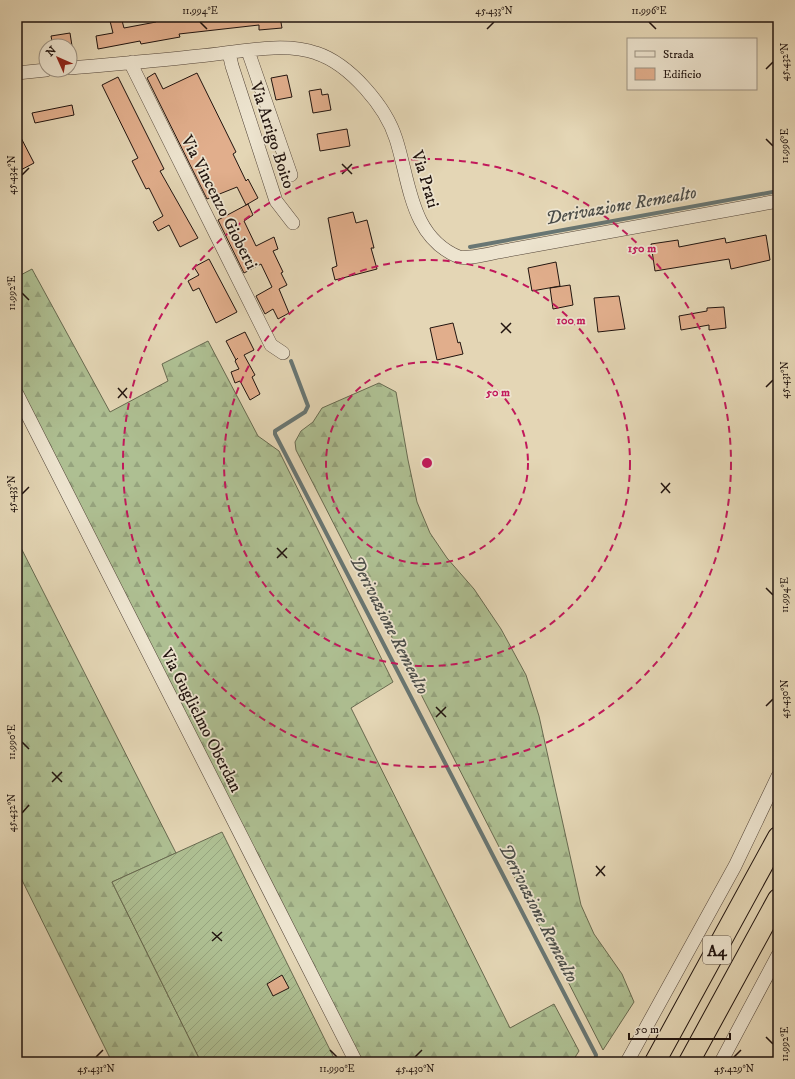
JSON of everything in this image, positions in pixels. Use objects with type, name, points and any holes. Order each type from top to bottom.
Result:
[{"type":"highway","name":"A4","points":[[655,1062],[778,837]]},
{"type":"highway","name":"A4","points":[[689,1062],[778,899]]},
{"type":"street","name":"Via Prati","points":[[78,67],[248,51],[300,49],[317,53],[334,62],[353,77],[370,94],[386,115],[396,139],[411,201],[421,223],[440,245],[460,257],[498,252],[778,201]]},
{"type":"street","points":[[248,51],[291,175]]},
{"type":"street","name":"Via Arrigo Boito","points":[[229,53],[276,201],[293,223]]},
{"type":"street","name":"Via Vincenzo Gioberti","points":[[132,62],[133,68],[271,345],[283,353]]},
{"type":"street","points":[[17,73],[38,71]]},
{"type":"street","name":"Via Guglielmo Oberdan","points":[[17,394],[356,1062]]},
{"type":"street","points":[[627,1062],[724,886],[772,793],[778,776]]},
{"type":"street","points":[[721,1062],[778,955]]},
{"type":"green space","points":[[32,269],[110,412],[168,381],[162,364],[208,341],[258,436],[279,451],[393,682],[351,708],[510,1028],[554,1004],[579,1051],[572,1062],[361,1062],[17,383],[17,277]]},
{"type":"green space","points":[[379,383],[396,392],[417,502],[430,533],[447,558],[474,589],[501,629],[526,675],[539,716],[581,905],[594,934],[622,974],[634,1002],[603,1050],[296,450],[295,442],[301,431],[313,422],[322,408]]},
{"type":"green space","points":[[17,540],[176,853],[112,882],[201,1062],[112,1062],[17,870]]},
{"type":"green space","points":[[222,832],[336,1062],[201,1062],[112,882]]},
{"type":"building","points":[[109,17],[121,17],[124,28],[156,22],[155,17],[280,17],[282,28],[259,30],[259,25],[179,34],[180,37],[141,44],[140,41],[98,49],[96,36],[113,33]]},
{"type":"building","points":[[70,33],[71,38],[51,38],[51,36]]},
{"type":"building","points":[[155,73],[163,89],[197,73],[236,152],[233,154],[246,181],[248,179],[258,198],[246,205],[237,187],[207,199],[147,78]]},
{"type":"building","points":[[287,75],[292,97],[276,100],[271,78]]},
{"type":"building","points":[[118,77],[164,169],[160,171],[198,238],[180,247],[169,225],[158,231],[153,222],[163,216],[149,188],[146,189],[132,161],[138,158],[102,85]]},
{"type":"building","points":[[321,89],[322,95],[328,94],[331,110],[313,113],[309,91]]},
{"type":"building","points":[[72,105],[74,115],[35,123],[32,113]]},
{"type":"building","points":[[347,129],[350,146],[320,151],[317,134]]},
{"type":"building","points":[[17,130],[34,163],[17,172]]},
{"type":"building","points":[[248,204],[253,215],[244,221],[256,246],[274,237],[278,249],[273,251],[283,272],[281,273],[287,285],[279,289],[289,313],[278,319],[273,309],[265,314],[256,296],[272,287],[261,264],[244,273],[218,220]]},
{"type":"building","points":[[353,212],[356,223],[367,220],[374,248],[371,248],[377,269],[335,280],[332,268],[337,266],[328,218]]},
{"type":"building","points":[[766,235],[770,260],[731,269],[729,259],[655,271],[651,244],[678,240],[679,247],[725,238],[726,243]]},
{"type":"building","points":[[209,259],[237,312],[216,323],[199,288],[193,291],[188,281],[199,275],[194,267]]},
{"type":"building","points":[[556,262],[560,286],[532,291],[528,268]]},
{"type":"building","points":[[570,285],[573,305],[553,309],[550,288]]},
{"type":"building","points":[[619,296],[625,329],[598,332],[594,298]]},
{"type":"building","points":[[724,307],[726,328],[709,330],[709,325],[681,330],[679,316],[707,311],[707,308]]},
{"type":"building","points":[[453,323],[458,343],[460,342],[463,354],[437,360],[430,328]]},
{"type":"building","points":[[245,332],[254,350],[244,355],[255,375],[252,377],[260,394],[250,400],[240,381],[235,383],[231,372],[239,369],[235,361],[236,360],[226,341]]},
{"type":"building","points":[[282,975],[289,988],[273,996],[267,984]]},
{"type":"waterway","name":"Derivazione Remealto","points":[[470,247],[778,191]]},
{"type":"waterway","name":"Derivazione Remealto","points":[[291,361],[308,406],[305,412],[275,431],[275,434],[596,1055],[595,1062]]}]
